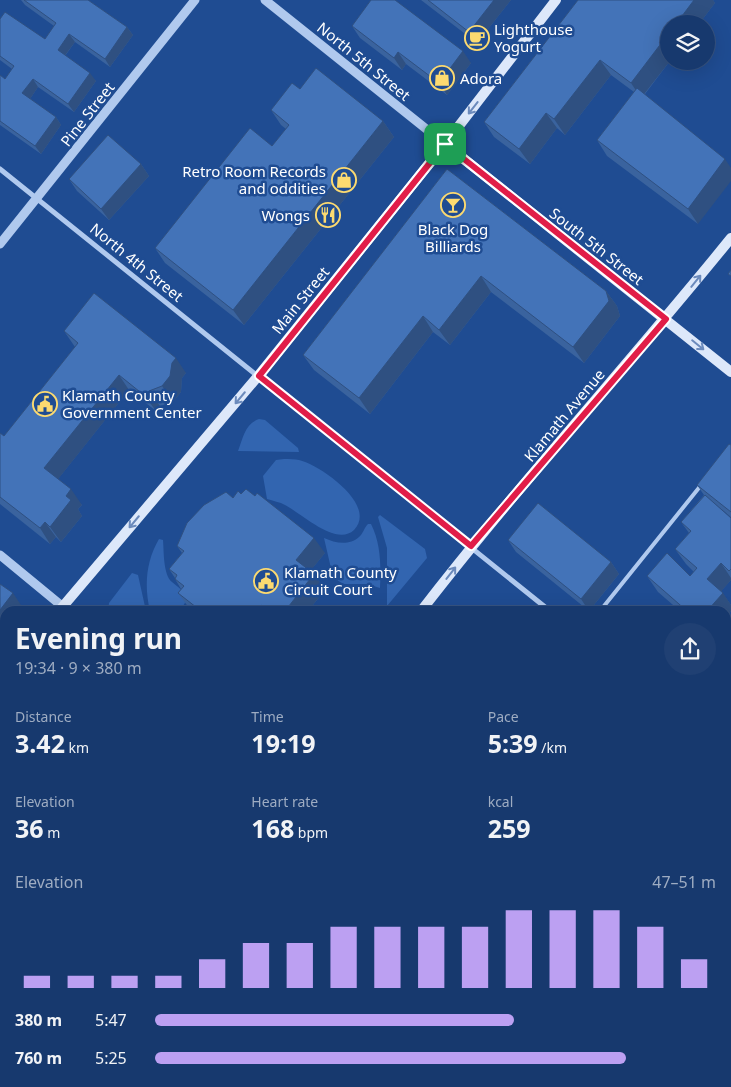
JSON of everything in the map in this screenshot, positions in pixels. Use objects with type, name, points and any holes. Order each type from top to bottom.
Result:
[{"type":"main road","name":"Main Street","points":[[66,606],[259,376],[445,144],[556,0]]},
{"type":"main road","name":"South 5th Street","points":[[445,144],[731,372]]},
{"type":"main road","name":"Klamath Avenue","points":[[425,606],[471,546],[666,319],[731,238]]},
{"type":"street","name":"Pine Street","points":[[0,244],[38,199],[195,0]]},
{"type":"street","name":"North 5th Street","points":[[265,0],[445,144]]},
{"type":"street","name":"North 4th Street","points":[[0,169],[544,606]]},
{"type":"street","points":[[0,555],[58,606]]},
{"type":"lane","points":[[604,606],[706,478]]},
{"type":"shaded area","points":[[259,419],[265,420],[298,448],[299,452],[238,451],[248,428],[254,421]]},
{"type":"shaded area","points":[[284,459],[308,463],[332,478],[353,498],[358,509],[359,520],[354,530],[347,534],[328,532],[285,505],[267,499],[263,476],[276,460]]},
{"type":"shaded area","points":[[380,515],[425,549],[427,558],[387,606],[387,548],[378,517]]},
{"type":"shaded area","points":[[368,524],[371,524],[379,547],[380,588],[367,584],[343,584],[333,577],[324,538],[337,542],[351,542],[360,536]]},
{"type":"shaded area","points":[[159,539],[163,540],[164,562],[169,579],[188,598],[183,606],[149,606],[147,574]]},
{"type":"shaded area","points":[[132,573],[138,575],[145,606],[109,606]]},
{"type":"building","points":[[24,0],[88,0],[127,27],[105,59],[69,34],[58,50],[90,73],[68,104],[33,79],[22,93],[56,117],[35,146],[0,121],[0,75],[5,79],[14,66],[0,56],[0,19],[5,12],[45,39],[56,23]]},
{"type":"building","points":[[371,0],[395,0],[463,51],[439,83],[398,52],[394,58],[352,26]]},
{"type":"building","points":[[428,0],[494,0],[469,32]]},
{"type":"building","points":[[578,0],[694,0],[683,15],[660,15],[660,45],[631,83],[600,60],[554,119],[546,113],[519,149],[484,122]]},
{"type":"building","points":[[316,68],[383,121],[233,310],[155,248],[250,128],[272,146],[289,125],[271,110],[292,83],[300,89]]},
{"type":"building","points":[[637,88],[725,159],[688,209],[597,140]]},
{"type":"building","points":[[108,135],[141,164],[101,209],[69,179]]},
{"type":"building","points":[[447,169],[606,291],[609,301],[573,347],[481,276],[439,330],[423,316],[359,398],[303,355]]},
{"type":"building","points":[[94,293],[176,358],[172,363],[170,376],[162,386],[149,391],[145,396],[119,375],[44,468],[71,489],[66,496],[71,500],[50,527],[45,522],[40,528],[0,497],[0,433],[4,436],[78,343],[64,331]]},
{"type":"building","points":[[729,444],[731,445],[731,512],[697,485]]},
{"type":"building","points":[[246,489],[255,496],[257,493],[314,538],[296,560],[314,574],[289,606],[195,606],[178,593],[184,586],[175,579],[177,575],[169,569],[184,551],[177,546],[187,523],[204,505],[226,492],[233,498],[238,491],[241,494]]},
{"type":"building","points":[[705,495],[731,518],[731,569],[729,571],[721,563],[707,579],[723,593],[711,606],[681,606],[647,576],[667,553],[690,576],[697,568],[675,549],[691,531],[681,522]]},
{"type":"building","points":[[538,503],[611,562],[581,599],[508,540]]},
{"type":"building","points":[[0,584],[13,593],[3,606],[0,606]]},
{"type":"place","name":"Lighthouse Yogurt","points":[[477,38]]},
{"type":"place","name":"Adora","points":[[442,78]]},
{"type":"place","name":"Retro Room Records and oddities","points":[[344,180]]},
{"type":"place","name":"Black Dog Billiards","points":[[453,205]]},
{"type":"place","name":"Wongs","points":[[328,215]]},
{"type":"place","name":"Klamath County Government Center","points":[[45,404]]},
{"type":"place","name":"Klamath County Circuit Court","points":[[266,581]]},
{"type":"route","points":[[445,144],[666,319],[471,546],[259,376],[445,144]]}]
